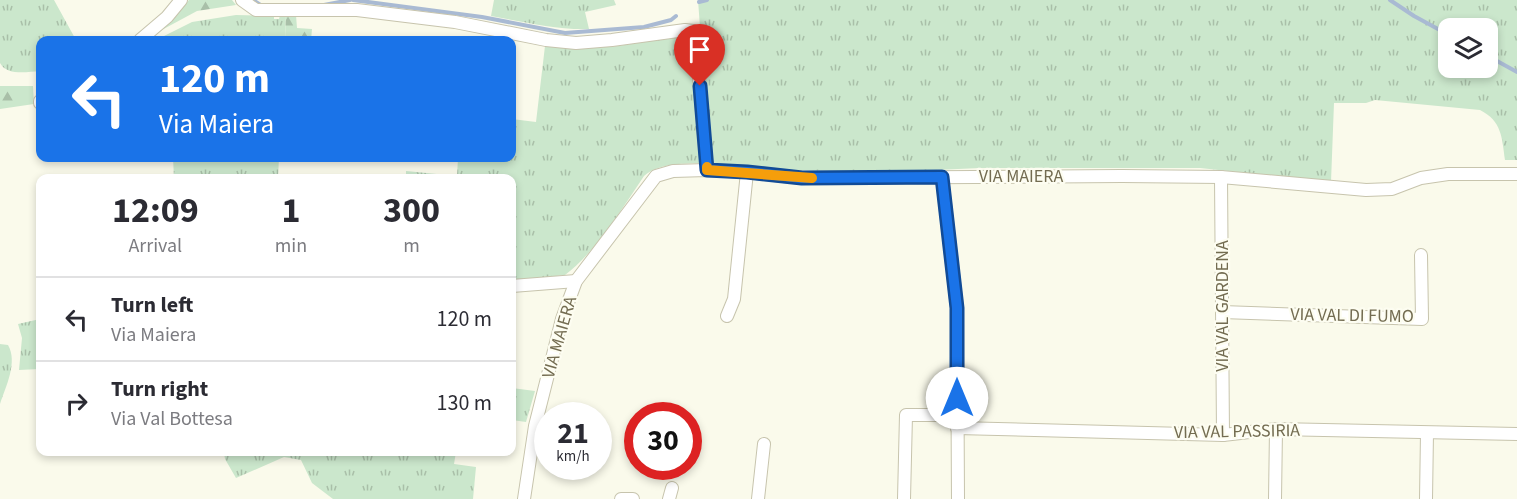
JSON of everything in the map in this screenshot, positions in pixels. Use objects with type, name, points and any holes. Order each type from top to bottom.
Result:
[{"type":"street","points":[[145,36],[167,17],[181,0]]},
{"type":"street","points":[[242,0],[256,10],[357,10],[455,22],[546,40],[576,43],[693,31],[707,170]]},
{"type":"street","name":"VIA MAIERA","points":[[524,499],[535,426],[562,319],[576,281],[656,176],[673,171],[707,170],[802,178],[1221,177],[1366,190],[1392,189],[1421,178],[1448,174],[1517,174]]},
{"type":"street","points":[[727,316],[734,298],[747,172]]},
{"type":"street","points":[[942,177],[957,308],[958,499]]},
{"type":"street","name":"VIA VAL GARDENA","points":[[1221,177],[1223,435]]},
{"type":"street","name":"VIA VAL DI FUMO","points":[[1222,312],[1422,319],[1421,255]]},
{"type":"street","name":"VIA MAIERA","points":[[516,286],[576,281]]},
{"type":"street","name":"VIA VAL PASSIRIA","points":[[904,499],[906,415],[957,422],[1223,435],[1276,429],[1517,434]]},
{"type":"street","points":[[1275,499],[1276,429]]},
{"type":"street","points":[[1426,499],[1427,433]]},
{"type":"street","points":[[758,499],[764,444]]},
{"type":"street","points":[[621,499],[633,499]]},
{"type":"green space","points":[[0,0],[54,0],[74,36],[36,36],[36,71],[12,72],[0,63]]},
{"type":"green space","points":[[189,0],[232,0],[236,5],[197,11],[158,32]]},
{"type":"green space","points":[[494,0],[614,0],[616,5],[585,12],[589,29],[577,29],[491,16]]},
{"type":"green space","points":[[698,0],[1517,0],[1517,160],[1505,160],[1502,137],[1497,125],[1493,119],[1480,110],[1375,100],[1366,103],[1334,103],[1331,182],[1200,168],[980,168],[892,172],[785,170],[710,163]]},
{"type":"green space","points":[[236,15],[274,16],[274,19],[279,19],[280,15],[286,15],[285,36],[164,36],[192,22]]},
{"type":"green space","points":[[286,15],[296,15],[297,28],[312,29],[311,36],[285,36]]},
{"type":"green space","points":[[676,37],[687,44],[692,56],[702,161],[663,166],[644,176],[587,255],[565,275],[516,281],[516,174],[457,174],[458,162],[516,162],[516,120],[536,122],[545,46],[577,49],[618,46]]},
{"type":"green space","points":[[0,86],[33,86],[34,104],[0,109]]},
{"type":"green space","points":[[173,162],[279,162],[278,174],[174,174]]},
{"type":"green space","points":[[406,171],[437,174],[406,174]]},
{"type":"green space","points":[[36,320],[36,369],[19,370],[22,338],[18,324]]},
{"type":"green space","points":[[0,344],[8,345],[12,359],[10,374],[0,404]]},
{"type":"green space","points":[[516,389],[535,391],[526,422],[516,421]]},
{"type":"green space","points":[[225,456],[455,456],[454,464],[476,467],[473,499],[333,499],[312,483],[301,460],[284,457],[236,478]]},
{"type":"waterway","points":[[253,0],[262,6]]},
{"type":"waterway","points":[[324,5],[350,0]]},
{"type":"waterway","points":[[353,0],[482,17],[565,33],[644,27],[671,20],[676,16]]},
{"type":"waterway","points":[[699,2],[707,0]]},
{"type":"waterway","points":[[1390,0],[1438,29]]},
{"type":"waterway","points":[[1498,62],[1517,72]]},
{"type":"slow traffic","points":[[707,167],[707,170],[812,178]]},
{"type":"route","points":[[700,86],[707,170],[802,178],[942,177],[957,308],[957,398]]}]
